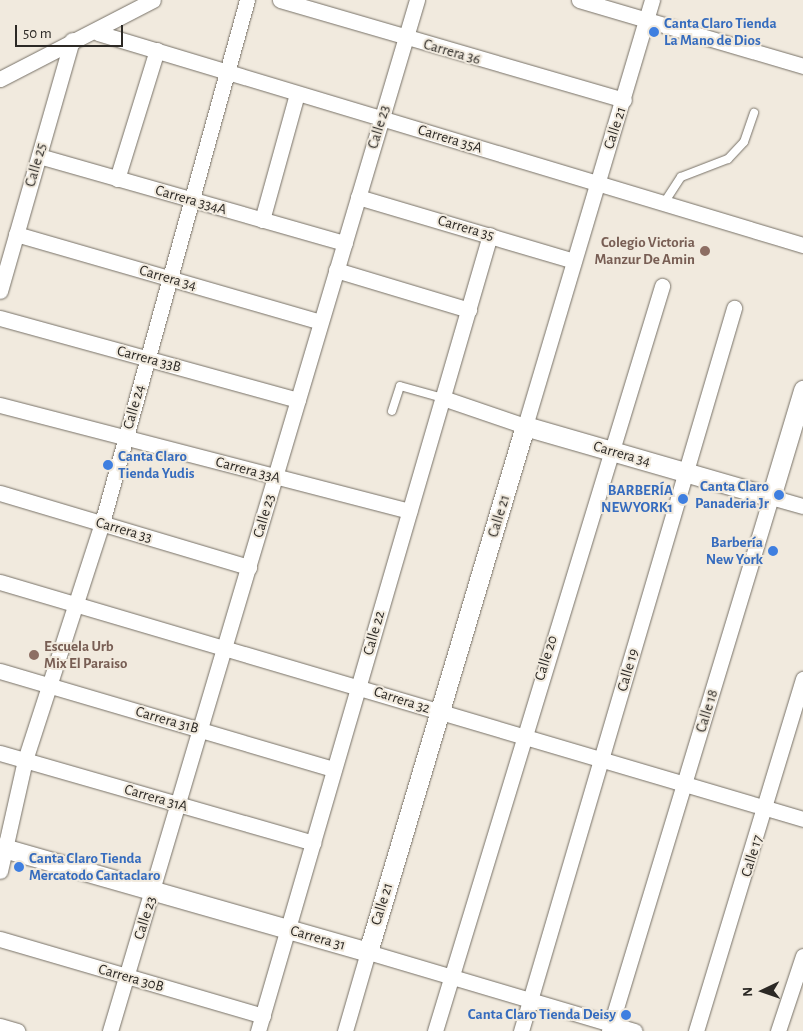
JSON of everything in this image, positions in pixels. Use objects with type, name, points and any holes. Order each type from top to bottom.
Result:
[{"type":"street","points":[[0,79],[72,40],[98,32],[153,0]]},
{"type":"street","name":"Calle 24","points":[[0,871],[2,847],[25,760],[47,685],[102,523],[247,0]]},
{"type":"street","name":"Carrera 36","points":[[280,0],[405,38],[624,100]]},
{"type":"street","name":"Calle 23","points":[[110,1031],[417,0]]},
{"type":"street","points":[[579,0],[803,66]]},
{"type":"street","name":"Calle 21","points":[[344,1031],[574,260],[624,100],[652,0]]},
{"type":"street","name":"Carrera 35A","points":[[98,32],[298,94],[803,245]]},
{"type":"street","name":"Calle 25","points":[[0,291],[10,240],[39,156],[72,40]]},
{"type":"street","points":[[117,179],[157,50]]},
{"type":"street","points":[[262,220],[298,94]]},
{"type":"street","name":"Carrera 334A","points":[[39,156],[345,243]]},
{"type":"street","name":"Carrera 35","points":[[358,196],[574,260]]},
{"type":"street","name":"Calle 22","points":[[258,1031],[286,928],[313,843],[490,236]]},
{"type":"street","name":"Carrera 34","points":[[10,240],[170,279],[320,322]]},
{"type":"street","points":[[336,270],[469,310]]},
{"type":"street","name":"Calle 20","points":[[435,1031],[521,736],[662,286]]},
{"type":"street","name":"Calle 19","points":[[521,1031],[734,308]]},
{"type":"street","name":"Carrera 33B","points":[[0,318],[298,400]]},
{"type":"street","name":"Calle 18","points":[[610,1028],[803,390]]},
{"type":"street","name":"Carrera 34","points":[[443,398],[525,426],[803,506]]},
{"type":"street","name":"Carrera 33A","points":[[0,405],[409,512]]},
{"type":"street","name":"Carrera 33","points":[[0,493],[249,567]]},
{"type":"street","name":"Carrera 32","points":[[0,582],[224,649],[358,686],[803,819]]},
{"type":"street","name":"Carrera 31B","points":[[0,671],[334,769]]},
{"type":"street","name":"Calle 17","points":[[696,1031],[766,808],[803,679]]},
{"type":"street","name":"Carrera 31A","points":[[0,753],[313,843]]},
{"type":"street","name":"Carrera 31","points":[[2,847],[530,1000],[610,1028],[635,1031]]},
{"type":"street","name":"Carrera 30B","points":[[0,939],[263,1016]]},
{"type":"street","points":[[778,1031],[803,956]]},
{"type":"street","points":[[0,1026],[17,1031]]},
{"type":"lane","points":[[664,203],[681,177],[728,159],[744,142],[754,113]]},
{"type":"lane","points":[[392,411],[400,386],[443,398]]},
{"type":"place","name":"Canta Claro Tienda La Mano de Dios","points":[[654,32]]},
{"type":"place","name":"Colegio Victoria Manzur De Amin","points":[[705,251]]},
{"type":"place","name":"Canta Claro Tienda Yudis","points":[[108,465]]},
{"type":"place","name":"Canta Claro Panaderia Jr","points":[[779,495]]},
{"type":"place","name":"BARBERÍA NEWYORK1","points":[[683,499]]},
{"type":"place","name":"Barbería New York","points":[[773,551]]},
{"type":"place","name":"Escuela Urb Mix El Paraiso","points":[[34,655]]},
{"type":"place","name":"Canta Claro Tienda Mercatodo Cantaclaro","points":[[19,867]]},
{"type":"place","name":"Canta Claro Tienda Deisy","points":[[626,1015]]}]
